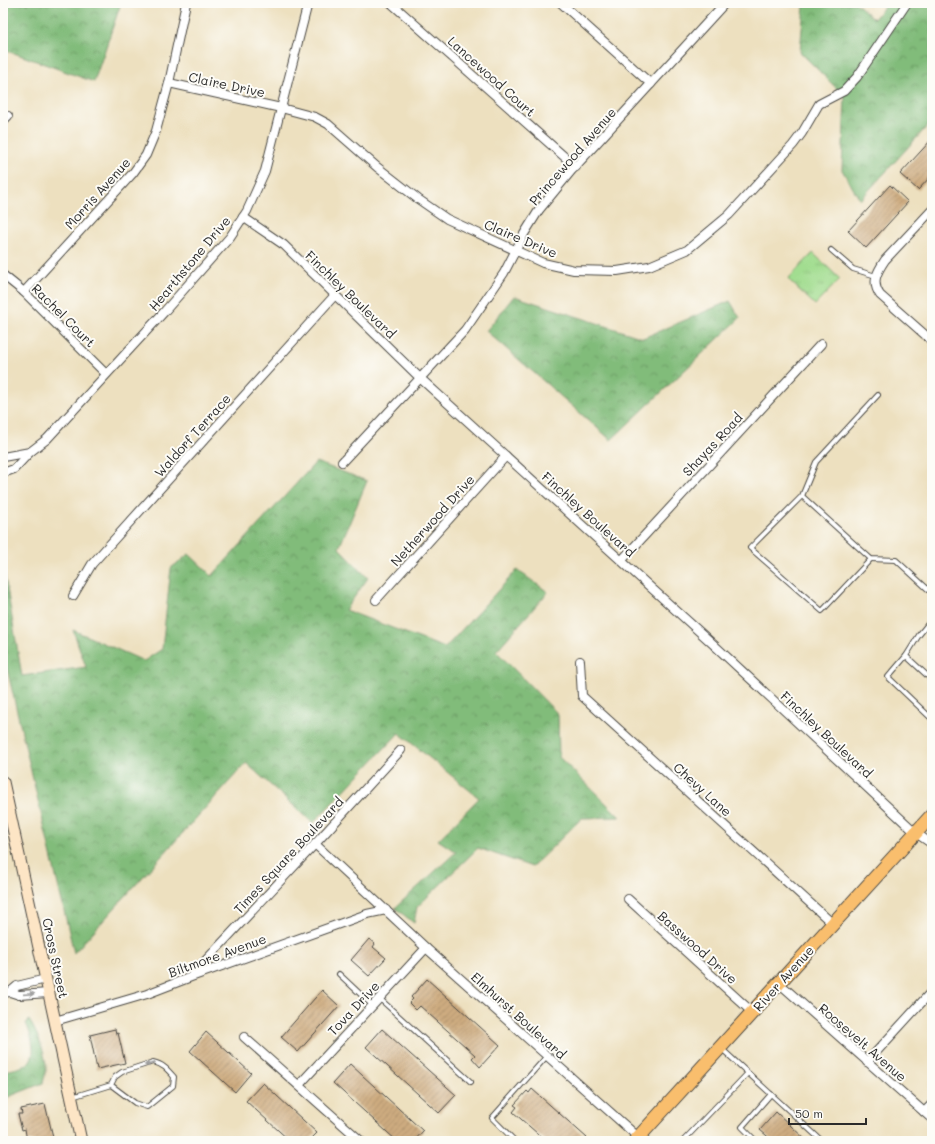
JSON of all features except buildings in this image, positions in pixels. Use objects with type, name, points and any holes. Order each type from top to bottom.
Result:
[{"type":"highway","name":"River Avenue","points":[[637,1139],[932,815]]},
{"type":"main road","name":"Cross Street","points":[[3,782],[81,1141]]},
{"type":"street","name":"Morris Avenue","points":[[24,292],[133,173],[146,155],[156,131],[169,83],[186,3]]},
{"type":"street","name":"Hearthstone Drive","points":[[3,472],[14,469],[30,452],[47,439],[230,237],[243,217],[266,171],[308,3]]},
{"type":"street","name":"Lancewood Court","points":[[391,3],[576,167]]},
{"type":"street","points":[[561,3],[650,84]]},
{"type":"street","name":"Princewood Avenue","points":[[342,462],[465,330],[504,273],[539,210],[572,170],[725,3]]},
{"type":"street","name":"Claire Drive","points":[[169,83],[281,108],[315,118],[328,124],[377,167],[424,203],[448,218],[543,263],[574,270],[617,270],[649,266],[687,250],[729,215],[788,151],[802,133],[819,104],[844,91],[857,78],[907,3]]},
{"type":"street","points":[[932,210],[885,260],[876,276],[876,288],[880,295],[932,341]]},
{"type":"street","name":"Finchley Boulevard","points":[[243,217],[284,245],[420,378],[622,560],[916,832],[932,844]]},
{"type":"street","name":"Rachel Court","points":[[3,275],[24,292],[106,374]]},
{"type":"street","name":"Waldorf Terrace","points":[[72,596],[92,564],[335,296]]},
{"type":"street","name":"Shayas Road","points":[[622,560],[821,344]]},
{"type":"street","name":"Hearthstone Drive","points":[[3,457],[30,452]]},
{"type":"street","name":"Netherwood Drive","points":[[376,600],[506,456]]},
{"type":"street","name":"Chevy Lane","points":[[580,661],[582,696],[833,924]]},
{"type":"street","name":"Times Square Boulevard","points":[[191,977],[401,750]]},
{"type":"street","name":"Elmhurst Boulevard","points":[[315,844],[426,948],[637,1139]]},
{"type":"street","name":"Basswood Drive","points":[[628,900],[752,1012]]},
{"type":"street","name":"Biltmore Avenue","points":[[56,1021],[147,994],[367,914],[386,910]]},
{"type":"street","name":"Tova Drive","points":[[299,1085],[378,998],[426,948]]},
{"type":"street","points":[[7,992],[17,986],[46,979]]},
{"type":"street","name":"Roosevelt Avenue","points":[[779,983],[932,1119]]},
{"type":"street","points":[[867,1062],[932,991]]},
{"type":"street","points":[[7,992],[19,995],[49,993]]},
{"type":"street","points":[[244,1037],[361,1141]]},
{"type":"street","points":[[924,1112],[932,1104]]},
{"type":"street","points":[[3,1137],[4,1141]]},
{"type":"lane","points":[[830,250],[853,269],[876,276]]},
{"type":"lane","points":[[871,559],[822,611],[750,548],[802,496],[816,462],[878,395]]},
{"type":"lane","points":[[802,496],[871,559],[896,560],[932,593]]},
{"type":"lane","points":[[932,619],[919,635],[906,656],[888,677],[932,719]]},
{"type":"lane","points":[[906,656],[932,680]]},
{"type":"lane","points":[[339,974],[372,1005]]},
{"type":"lane","points":[[378,998],[471,1082]]},
{"type":"lane","points":[[720,1047],[822,1141]]},
{"type":"lane","points":[[515,1141],[492,1118],[547,1056]]},
{"type":"lane","points":[[72,1097],[111,1085],[115,1077],[122,1072],[153,1062],[166,1068],[174,1077],[173,1086],[147,1107],[135,1102],[111,1085]]},
{"type":"lane","points":[[683,1141],[748,1073]]},
{"type":"lane","points":[[756,1141],[742,1127],[771,1094]]},
{"type":"green space","points":[[3,3],[121,3],[94,82],[3,49]]},
{"type":"green space","points":[[802,3],[856,3],[874,19],[887,3],[932,3],[932,121],[860,200],[842,170],[845,97],[800,52],[804,5]]},
{"type":"green space","points":[[813,253],[840,279],[815,305],[788,279]]},
{"type":"green space","points":[[514,296],[643,338],[730,301],[740,318],[611,440],[486,331]]},
{"type":"green space","points":[[316,462],[367,481],[339,548],[368,578],[345,610],[445,648],[517,570],[548,592],[496,651],[558,714],[559,757],[620,817],[582,818],[532,867],[478,848],[417,907],[414,923],[395,908],[456,852],[438,840],[479,798],[399,733],[313,823],[246,763],[74,953],[3,652],[3,565],[22,676],[86,667],[73,630],[144,661],[162,649],[171,568],[189,554],[212,576]]},
{"type":"green space","points":[[29,1020],[38,1037],[45,1058],[46,1071],[43,1083],[3,1099],[3,1071],[15,1069],[27,1064],[31,1060],[33,1050],[30,1033],[26,1023]]}]
